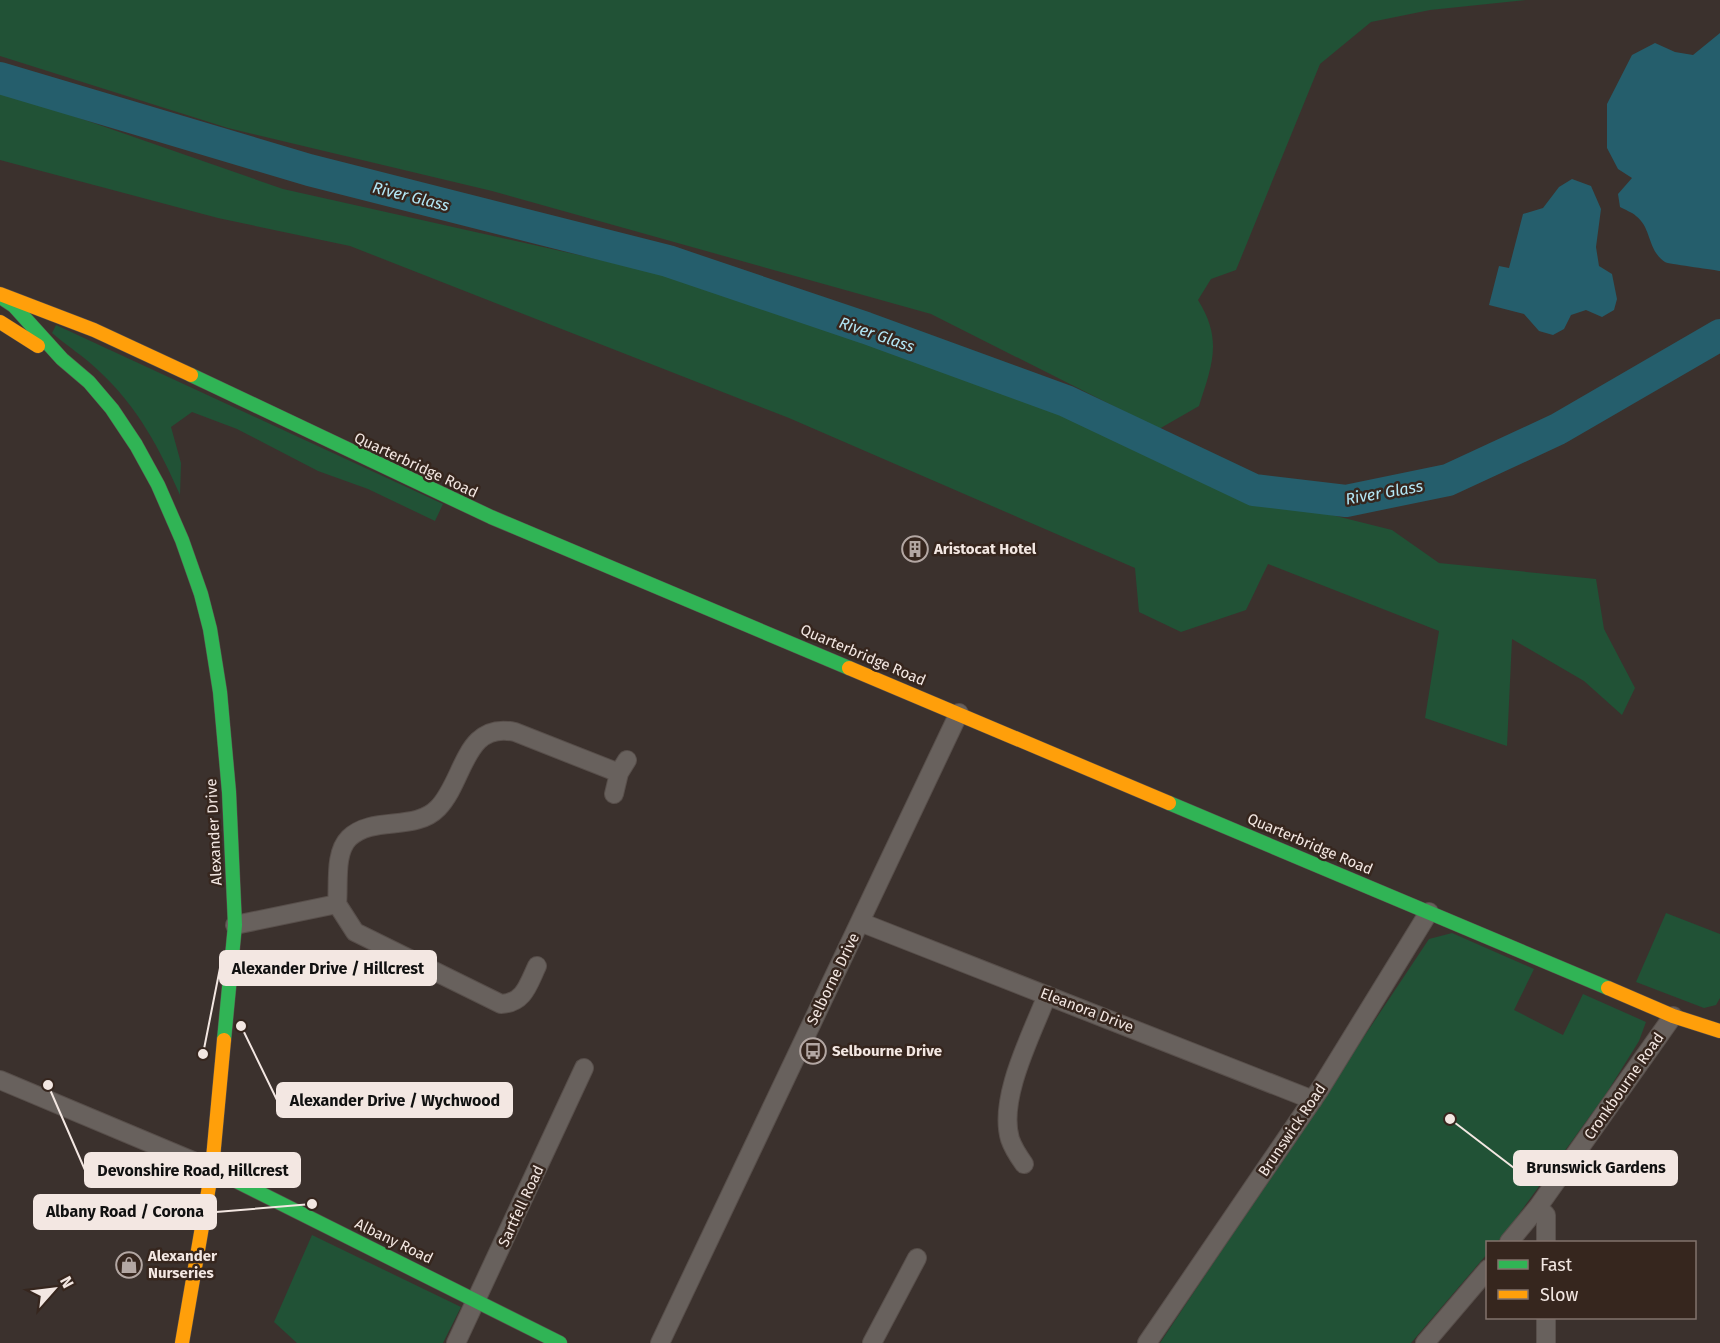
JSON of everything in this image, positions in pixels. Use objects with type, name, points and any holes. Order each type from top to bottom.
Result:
[{"type":"main road","name":"Alexander Drive","points":[[0,295],[14,306],[62,359],[90,382],[136,445],[158,484],[201,594],[210,629],[220,692],[231,822],[235,925],[212,1169],[182,1343]]},
{"type":"main road","name":"Quarterbridge Road","points":[[0,295],[59,313],[263,408],[364,460],[491,517],[1673,1016],[1720,1030]]},
{"type":"main road","name":"Alexander Drive","points":[[0,322],[62,359]]},
{"type":"main road","name":"Albany Road","points":[[212,1169],[560,1343]]},
{"type":"street","name":"Selborne Drive","points":[[660,1343],[959,713]]},
{"type":"street","points":[[537,966],[523,996],[513,1003],[501,1004],[355,932],[337,904],[340,853],[347,839],[358,831],[416,821],[434,812],[450,793],[478,739],[487,733],[503,729],[623,766],[614,794]]},
{"type":"street","points":[[235,925],[337,904]]},
{"type":"street","name":"Brunswick Road","points":[[1147,1343],[1312,1100],[1429,912]]},
{"type":"street","name":"Eleanora Drive","points":[[860,922],[1312,1100]]},
{"type":"street","points":[[1024,1164],[1011,1141],[1010,1102],[1014,1080],[1047,995]]},
{"type":"street","name":"Cronkbourne Road","points":[[1510,1241],[1538,1207],[1673,1016]]},
{"type":"street","name":"Sartfell Road","points":[[456,1343],[584,1068]]},
{"type":"street","points":[[0,1080],[212,1169]]},
{"type":"street","points":[[1538,1207],[1546,1215],[1546,1241]]},
{"type":"street","points":[[872,1343],[917,1258]]},
{"type":"street","points":[[1425,1343],[1486,1271]]},
{"type":"street","points":[[1546,1319],[1546,1343]]},
{"type":"green space","points":[[0,0],[1526,0],[1430,10],[1371,22],[1320,64],[1236,270],[1211,279],[1198,300],[1206,314],[1213,340],[1211,365],[1199,406],[1159,429],[931,314],[492,191],[228,128],[0,56]]},
{"type":"green space","points":[[0,86],[16,96],[283,189],[655,272],[834,332],[1053,412],[1247,497],[1392,530],[1439,563],[1596,579],[1604,629],[1635,688],[1622,715],[1584,681],[1512,639],[1507,746],[1425,718],[1439,631],[1268,564],[1246,610],[1181,632],[1139,612],[1135,568],[789,418],[350,246],[218,218],[0,160]]},
{"type":"green space","points":[[56,325],[443,504],[435,521],[368,489],[318,471],[237,429],[192,412],[171,427],[181,463],[180,495],[156,445],[136,413],[113,384],[52,333]]},
{"type":"green space","points":[[1666,913],[1720,934],[1720,998],[1716,1005],[1704,1008],[1636,982]]},
{"type":"green space","points":[[1452,933],[1534,969],[1514,1010],[1563,1035],[1583,994],[1646,1022],[1639,1041],[1606,1094],[1503,1236],[1498,1241],[1486,1241],[1486,1255],[1411,1343],[1160,1343],[1429,939]]},
{"type":"green space","points":[[312,1235],[461,1307],[443,1343],[297,1343],[274,1322]]},
{"type":"water","points":[[1720,33],[1719,271],[1665,262],[1655,251],[1641,221],[1633,213],[1620,207],[1618,194],[1632,178],[1618,169],[1607,148],[1607,104],[1632,55],[1655,43],[1675,52],[1693,55]]},
{"type":"water","points":[[1572,179],[1591,186],[1601,209],[1596,247],[1599,266],[1612,274],[1617,299],[1614,310],[1602,317],[1586,310],[1571,315],[1564,329],[1553,335],[1539,331],[1524,314],[1489,305],[1499,266],[1509,268],[1523,214],[1543,208],[1559,187]]},
{"type":"waterway","name":"River Glass","points":[[0,78],[309,170],[668,261],[866,328],[1066,401],[1254,490],[1346,501],[1448,480],[1558,429],[1720,335]]},
{"type":"traffic: fast","points":[[2,298],[14,306],[62,359],[89,382],[112,409],[136,445],[158,485],[182,540],[201,594],[210,629],[220,692],[229,792],[235,925],[224,1040]]},
{"type":"traffic: fast","points":[[191,375],[491,517],[849,668]]},
{"type":"traffic: fast","points":[[1169,803],[1608,988]]},
{"type":"traffic: fast","points":[[212,1169],[560,1343]]},
{"type":"traffic: slow","points":[[0,294],[94,330],[191,375]]},
{"type":"traffic: slow","points":[[0,322],[38,346]]},
{"type":"traffic: slow","points":[[849,668],[1169,803]]},
{"type":"traffic: slow","points":[[1608,988],[1673,1016],[1720,1031]]},
{"type":"traffic: slow","points":[[182,1343],[212,1169],[224,1040]]},
{"type":"place","name":"Aristocat Hotel","points":[[915,549]]},
{"type":"place","name":"Alexander Drive / Wychwood","points":[[241,1026]]},
{"type":"place","name":"Selbourne Drive","points":[[813,1051]]},
{"type":"place","name":"Alexander Drive / Hillcrest","points":[[203,1054]]},
{"type":"place","name":"Devonshire Road, Hillcrest","points":[[48,1085]]},
{"type":"place","name":"Brunswick Gardens","points":[[1450,1119]]},
{"type":"place","name":"Albany Road / Corona","points":[[312,1204]]},
{"type":"place","name":"Alexander Nurseries","points":[[129,1265]]}]
